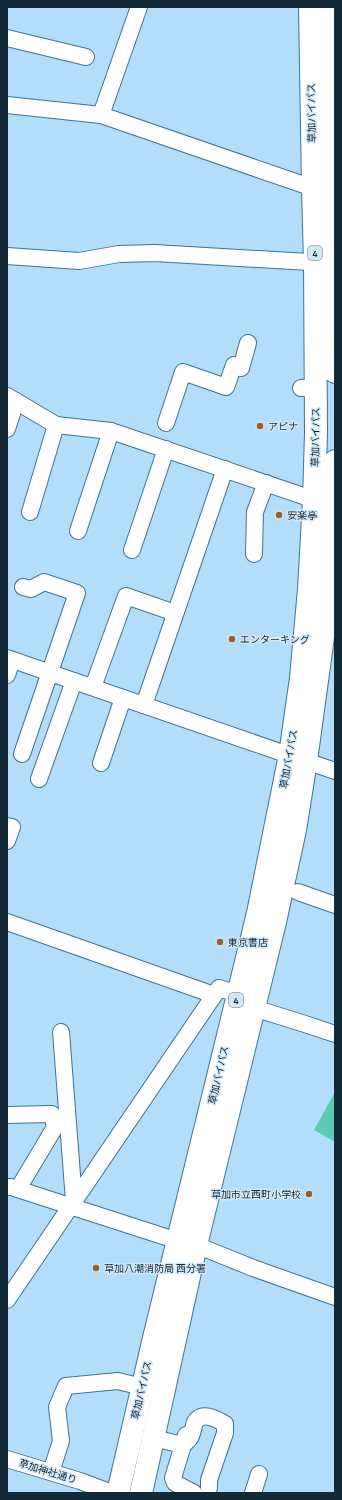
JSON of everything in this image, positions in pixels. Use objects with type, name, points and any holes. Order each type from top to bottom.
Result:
[{"type":"highway","name":"草加バイパス","points":[[310,7],[313,188],[328,263],[335,372]]},
{"type":"highway","name":"草加バイパス","points":[[141,1493],[153,1438],[187,1243],[238,994],[298,758],[329,593],[327,504],[308,388],[328,263],[334,238],[329,7]]},
{"type":"highway","name":"草加バイパス","points":[[118,1493],[142,1387],[187,1243],[254,1008],[295,830],[301,678],[303,568],[327,504],[335,461]]},
{"type":"street","points":[[101,114],[138,7]]},
{"type":"street","points":[[7,38],[64,51],[86,58]]},
{"type":"street","points":[[7,105],[101,114],[313,188]]},
{"type":"street","points":[[7,256],[79,261],[119,254],[155,253],[328,263]]},
{"type":"street","points":[[166,423],[183,372],[226,387],[248,343]]},
{"type":"street","points":[[7,429],[12,398],[56,425],[112,431],[327,504]]},
{"type":"street","points":[[30,512],[56,425]]},
{"type":"street","points":[[78,531],[112,431]]},
{"type":"street","points":[[132,550],[166,449]]},
{"type":"street","points":[[144,705],[225,469]]},
{"type":"street","points":[[254,554],[255,512],[266,483]]},
{"type":"street","points":[[22,754],[77,593],[44,582],[31,590],[23,587]]},
{"type":"street","points":[[93,687],[126,596],[175,613]]},
{"type":"street","points":[[7,675],[10,659],[335,771]]},
{"type":"street","points":[[39,779],[51,763],[74,681]]},
{"type":"street","points":[[101,764],[123,698]]},
{"type":"street","points":[[7,826],[12,827],[7,841]]},
{"type":"street","points":[[298,892],[335,905]]},
{"type":"street","points":[[7,922],[214,995]]},
{"type":"street","points":[[9,1294],[72,1204],[218,988],[238,994]]},
{"type":"street","points":[[254,1008],[335,1034]]},
{"type":"street","points":[[61,1032],[72,1204]]},
{"type":"street","points":[[7,1115],[52,1114],[55,1127],[12,1188],[72,1204],[187,1243],[335,1297]]},
{"type":"street","points":[[51,1472],[61,1441],[57,1407],[66,1386],[118,1381],[142,1387]]},
{"type":"street","points":[[153,1438],[185,1439],[191,1437],[196,1421],[201,1417],[210,1417],[225,1424],[225,1432],[209,1480],[202,1491]]},
{"type":"street","points":[[202,1491],[214,1482],[231,1432],[231,1422]]},
{"type":"street","points":[[185,1439],[173,1478],[175,1482],[202,1491]]},
{"type":"street","name":"草加神社通り","points":[[7,1459],[80,1481],[112,1493]]},
{"type":"street","points":[[253,1493],[259,1474]]},
{"type":"shaded area","points":[[335,1092],[335,1142],[314,1130]]},
{"type":"place","name":"アピナ","points":[[260,426]]},
{"type":"place","name":"安楽亭","points":[[279,515]]},
{"type":"place","name":"エンターキング","points":[[232,639]]},
{"type":"place","name":"東京書店","points":[[220,942]]},
{"type":"place","name":"草加市立西町小学校","points":[[309,1194]]},
{"type":"place","name":"草加八潮消防局 西分署","points":[[96,1268]]}]
